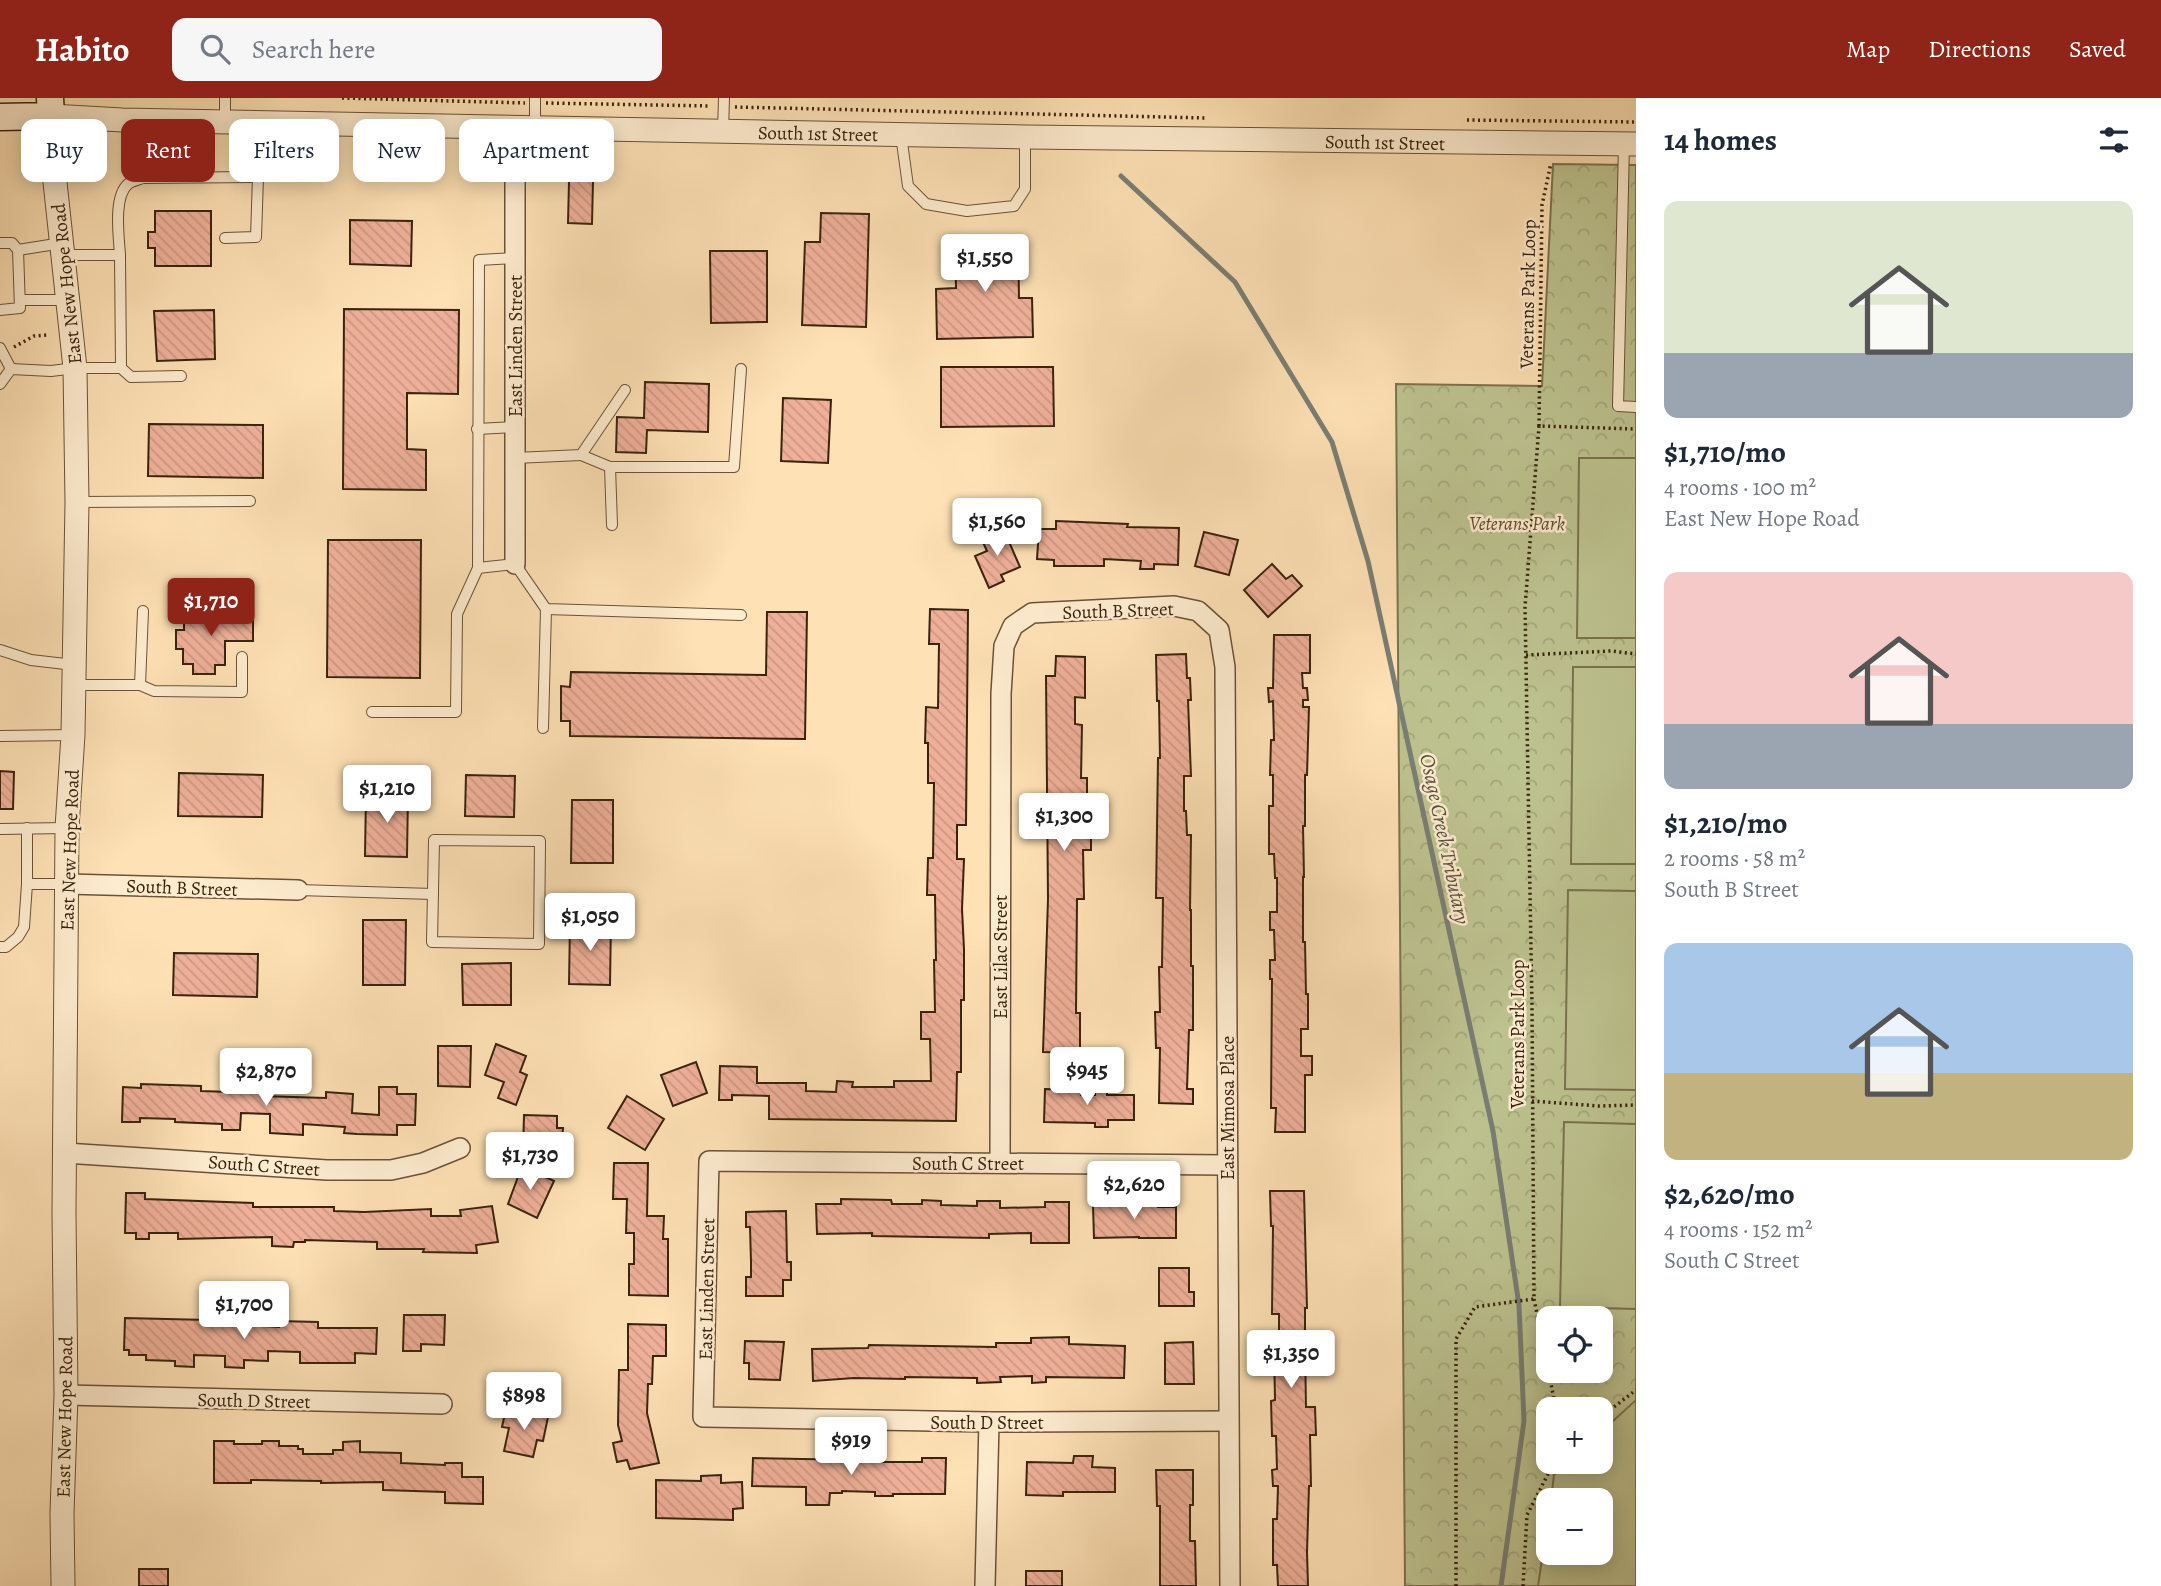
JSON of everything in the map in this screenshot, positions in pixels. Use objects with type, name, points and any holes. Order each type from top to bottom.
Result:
[{"type":"main road","name":"South 1st Street","points":[[0,117],[51,107]]},
{"type":"street","name":"South 1st Street","points":[[51,107],[229,122]]},
{"type":"street","name":"East New Hope Road","points":[[51,107],[54,173],[75,368],[73,735],[67,828],[63,1586]]},
{"type":"street","name":"South 1st Street","points":[[339,124],[459,127]]},
{"type":"street","name":"South 1st Street","points":[[614,130],[1630,144]]},
{"type":"street","name":"East Linden Street","points":[[515,564],[515,258],[521,182]]},
{"type":"street","name":"South B Street","points":[[1013,626],[1032,613],[1174,606],[1199,611],[1219,630]]},
{"type":"street","name":"East Lilac Street","points":[[1000,1163],[1001,694],[1004,646],[1013,626]]},
{"type":"street","name":"East Mimosa Place","points":[[1219,630],[1225,667],[1230,1586]]},
{"type":"street","name":"South B Street","points":[[67,884],[298,890]]},
{"type":"street","name":"South C Street","points":[[65,1153],[327,1170],[391,1170],[423,1163],[460,1148]]},
{"type":"street","name":"East Linden Street","points":[[704,1417],[709,1161]]},
{"type":"street","name":"South C Street","points":[[709,1161],[1227,1165]]},
{"type":"street","name":"South D Street","points":[[66,1395],[442,1404]]},
{"type":"street","name":"South D Street","points":[[704,1417],[989,1422],[1228,1421]]},
{"type":"street","points":[[985,1586],[989,1422]]},
{"type":"lane","points":[[225,98],[225,122]]},
{"type":"lane","points":[[528,119],[535,98]]},
{"type":"lane","points":[[723,132],[724,98]]},
{"type":"lane","points":[[901,135],[908,186],[926,204],[967,211],[1014,206],[1025,189],[1025,137]]},
{"type":"lane","points":[[1630,144],[1618,406],[1636,407]]},
{"type":"lane","points":[[121,368],[121,193],[129,183],[143,178],[229,177]]},
{"type":"lane","points":[[225,238],[257,237],[258,182]]},
{"type":"lane","points":[[0,243],[12,243],[18,250]]},
{"type":"lane","points":[[18,250],[63,249],[120,255]]},
{"type":"lane","points":[[0,310],[20,308],[15,262],[18,250]]},
{"type":"lane","points":[[372,712],[456,712],[457,614],[478,568],[479,260],[515,258]]},
{"type":"lane","points":[[20,300],[68,300]]},
{"type":"lane","points":[[0,348],[11,369]]},
{"type":"lane","points":[[11,369],[51,371],[121,368],[131,377],[181,376]]},
{"type":"lane","points":[[0,384],[11,369]]},
{"type":"lane","points":[[515,458],[581,455],[610,467],[734,467],[741,369]]},
{"type":"lane","points":[[581,455],[625,390]]},
{"type":"lane","points":[[477,429],[515,427]]},
{"type":"lane","points":[[610,467],[612,525]]},
{"type":"lane","points":[[76,502],[250,501]]},
{"type":"lane","points":[[478,568],[515,564],[546,609],[542,728]]},
{"type":"lane","points":[[546,609],[741,615]]},
{"type":"lane","points":[[140,685],[143,611]]},
{"type":"lane","points":[[0,650],[74,675],[140,685],[154,691],[242,692],[242,657]]},
{"type":"lane","points":[[0,736],[73,735]]},
{"type":"lane","points":[[0,947],[6,947],[18,937],[24,927],[27,828]]},
{"type":"lane","points":[[0,829],[67,828]]},
{"type":"lane","points":[[433,839],[540,841],[539,944],[432,942],[433,894],[433,839]]},
{"type":"lane","points":[[27,884],[67,884]]},
{"type":"lane","points":[[298,890],[433,894]]},
{"type":"path","points":[[342,98],[513,103]]},
{"type":"path","points":[[556,103],[690,106]]},
{"type":"path","points":[[758,107],[1218,119]]},
{"type":"path","points":[[1462,120],[1636,122]]},
{"type":"path","name":"Veterans Park Loop","points":[[1551,163],[1542,205],[1539,426],[1525,607],[1534,1299],[1554,1397]]},
{"type":"path","points":[[15,347],[34,336],[47,335]]},
{"type":"path","points":[[1539,426],[1636,429]]},
{"type":"path","points":[[1526,655],[1611,651],[1636,653]]},
{"type":"path","points":[[1532,1101],[1599,1106],[1636,1105]]},
{"type":"path","points":[[1456,1586],[1456,1339],[1475,1307],[1534,1299]]},
{"type":"path","points":[[1613,1408],[1636,1390]]},
{"type":"path","points":[[1523,1586],[1527,1515],[1550,1474]]},
{"type":"green space","name":"Veterans Park","points":[[1553,164],[1636,165],[1636,1586],[1405,1586],[1396,384],[1542,386]]},
{"type":"green space","points":[[1579,458],[1636,458],[1636,638],[1577,638]]},
{"type":"green space","points":[[1573,667],[1636,667],[1636,864],[1571,864]]},
{"type":"green space","points":[[1568,890],[1636,891],[1636,1090],[1565,1089]]},
{"type":"green space","points":[[1564,1122],[1636,1124],[1636,1309],[1560,1306]]},
{"type":"green space","points":[[1636,1400],[1636,1586],[1538,1586],[1541,1565],[1613,1565],[1613,1488],[1552,1488],[1555,1474],[1613,1474],[1613,1421]]},
{"type":"building","points":[[569,182],[593,182],[592,224],[568,223]]},
{"type":"building","points":[[155,211],[211,211],[211,266],[155,266],[155,248],[148,248],[148,232],[155,232]]},
{"type":"building","points":[[821,213],[869,214],[866,327],[802,325],[805,242],[820,242]]},
{"type":"building","points":[[350,220],[412,221],[411,266],[350,264]]},
{"type":"building","points":[[1018,239],[1019,298],[1032,298],[1033,337],[937,339],[936,289],[956,288],[955,240]]},
{"type":"building","points":[[710,251],[767,251],[767,322],[711,323]]},
{"type":"building","points":[[344,309],[459,310],[458,394],[407,393],[407,449],[426,450],[426,490],[343,489]]},
{"type":"building","points":[[214,310],[215,359],[157,361],[154,311]]},
{"type":"building","points":[[941,367],[1053,367],[1054,426],[941,427]]},
{"type":"building","points":[[645,382],[709,384],[708,432],[647,430],[646,453],[616,452],[617,417],[644,418]]},
{"type":"building","points":[[783,398],[831,400],[828,463],[781,461]]},
{"type":"building","points":[[149,424],[263,425],[263,478],[148,476]]},
{"type":"building","points":[[1056,521],[1179,528],[1178,565],[1154,564],[1154,569],[1140,569],[1141,561],[1104,559],[1104,566],[1054,566],[1054,560],[1037,559],[1039,529],[1056,529]]},
{"type":"building","points":[[1003,528],[1020,567],[1001,575],[1004,581],[989,588],[975,556],[987,551],[981,538]]},
{"type":"building","points":[[1204,532],[1238,540],[1229,575],[1195,566]]},
{"type":"building","points":[[328,540],[421,540],[420,678],[327,677]]},
{"type":"building","points":[[1272,564],[1286,579],[1292,575],[1302,586],[1268,617],[1244,590]]},
{"type":"building","points":[[195,606],[217,606],[217,616],[253,616],[253,641],[225,641],[225,665],[215,665],[215,674],[193,674],[193,664],[183,664],[183,649],[176,649],[176,630],[184,630],[184,617],[195,617]]},
{"type":"building","points":[[930,609],[968,610],[966,825],[957,825],[957,859],[964,859],[964,1000],[961,1000],[961,1072],[957,1072],[956,1121],[769,1119],[769,1096],[732,1095],[732,1100],[719,1100],[720,1066],[757,1067],[757,1083],[806,1083],[806,1091],[836,1092],[837,1081],[853,1082],[852,1087],[894,1087],[894,1081],[931,1081],[930,1039],[921,1039],[921,1012],[935,1012],[935,895],[927,895],[928,858],[933,858],[934,783],[928,783],[928,743],[925,743],[926,707],[938,708],[939,644],[929,644]]},
{"type":"building","points":[[767,612],[807,612],[805,739],[570,736],[570,721],[561,721],[561,686],[570,687],[571,672],[766,675]]},
{"type":"building","points":[[1274,635],[1310,635],[1310,673],[1302,673],[1303,688],[1307,688],[1308,700],[1303,700],[1303,707],[1309,707],[1303,826],[1303,942],[1308,1029],[1301,1029],[1301,1056],[1312,1056],[1312,1075],[1305,1075],[1305,1132],[1275,1132],[1276,1108],[1271,1108],[1270,960],[1275,960],[1274,930],[1270,930],[1270,912],[1277,912],[1277,878],[1274,854],[1269,854],[1269,806],[1273,806],[1271,740],[1274,740],[1273,701],[1269,702],[1268,688],[1273,688]]},
{"type":"building","points":[[1186,654],[1191,700],[1188,700],[1191,776],[1184,776],[1184,811],[1187,835],[1191,835],[1190,910],[1193,966],[1193,1030],[1189,1030],[1187,1089],[1193,1089],[1193,1104],[1159,1103],[1160,1048],[1156,1048],[1155,1012],[1160,1012],[1159,967],[1162,967],[1163,898],[1156,898],[1160,758],[1156,655]]},
{"type":"building","points":[[1056,656],[1085,657],[1085,698],[1075,697],[1075,724],[1082,725],[1081,778],[1087,778],[1087,815],[1091,815],[1091,850],[1083,850],[1084,899],[1077,899],[1076,1013],[1080,1013],[1080,1053],[1043,1052],[1048,899],[1046,676],[1055,676]]},
{"type":"building","points":[[0,771],[14,772],[13,809],[0,809]]},
{"type":"building","points":[[179,773],[263,775],[262,817],[178,816]]},
{"type":"building","points":[[466,775],[515,776],[514,817],[465,816]]},
{"type":"building","points":[[366,793],[408,794],[407,857],[365,856]]},
{"type":"building","points":[[572,800],[613,800],[613,863],[571,863]]},
{"type":"building","points":[[363,920],[406,920],[405,985],[363,985]]},
{"type":"building","points":[[570,921],[611,921],[610,985],[569,984]]},
{"type":"building","points":[[174,953],[258,954],[257,997],[173,995]]},
{"type":"building","points":[[511,963],[511,1005],[463,1005],[462,964]]},
{"type":"building","points":[[496,1044],[526,1056],[520,1072],[527,1075],[516,1105],[498,1098],[504,1082],[485,1075]]},
{"type":"building","points":[[438,1046],[471,1046],[470,1087],[438,1086]]},
{"type":"building","points":[[696,1062],[707,1093],[673,1106],[661,1075]]},
{"type":"building","points":[[230,1081],[262,1082],[261,1096],[326,1098],[326,1092],[353,1094],[352,1113],[379,1115],[379,1087],[397,1087],[397,1094],[416,1094],[415,1125],[397,1125],[397,1135],[344,1133],[345,1127],[303,1124],[303,1135],[270,1133],[270,1114],[241,1113],[240,1130],[222,1130],[222,1124],[175,1122],[175,1119],[140,1118],[140,1122],[122,1122],[123,1087],[141,1088],[141,1084],[201,1086],[201,1091],[230,1092]]},
{"type":"building","points":[[1107,1086],[1107,1095],[1134,1095],[1134,1120],[1108,1120],[1108,1127],[1095,1127],[1095,1123],[1044,1122],[1045,1089],[1081,1090],[1081,1095],[1095,1095],[1095,1087]]},
{"type":"building","points":[[627,1096],[664,1119],[645,1150],[608,1128]]},
{"type":"building","points":[[524,1115],[557,1116],[557,1128],[563,1128],[562,1141],[556,1140],[555,1155],[523,1154]]},
{"type":"building","points":[[614,1163],[648,1163],[647,1216],[664,1216],[663,1239],[668,1239],[668,1296],[629,1295],[629,1264],[634,1264],[634,1233],[626,1233],[627,1199],[613,1199]]},
{"type":"building","points":[[522,1166],[554,1181],[537,1218],[508,1204]]},
{"type":"building","points":[[1270,1191],[1304,1191],[1306,1407],[1315,1407],[1316,1435],[1310,1435],[1308,1586],[1278,1586],[1277,1565],[1273,1565],[1273,1519],[1277,1519],[1278,1486],[1273,1486],[1272,1470],[1277,1469],[1271,1401],[1275,1400],[1274,1348],[1279,1348],[1279,1314],[1272,1314],[1273,1226]]},
{"type":"building","points":[[126,1193],[145,1193],[145,1199],[253,1203],[253,1207],[334,1207],[334,1211],[364,1212],[431,1209],[431,1216],[461,1216],[460,1210],[492,1206],[498,1242],[476,1245],[477,1253],[377,1249],[377,1242],[305,1240],[294,1242],[293,1247],[272,1246],[272,1237],[178,1239],[178,1233],[149,1233],[149,1239],[136,1239],[136,1233],[125,1233]]},
{"type":"building","points":[[841,1199],[891,1200],[892,1204],[922,1204],[922,1200],[941,1201],[941,1205],[977,1206],[977,1201],[1000,1201],[1000,1208],[1045,1207],[1045,1202],[1069,1202],[1069,1243],[1031,1243],[1031,1233],[989,1234],[989,1238],[872,1236],[872,1233],[817,1234],[816,1204],[841,1204]]},
{"type":"building","points":[[1158,1203],[1158,1207],[1176,1207],[1176,1238],[1094,1238],[1093,1205]]},
{"type":"building","points":[[786,1211],[787,1262],[791,1262],[791,1280],[783,1280],[783,1296],[746,1296],[746,1277],[751,1277],[751,1262],[750,1227],[746,1227],[746,1212]]},
{"type":"building","points":[[1159,1268],[1189,1268],[1189,1292],[1194,1292],[1194,1306],[1159,1306]]},
{"type":"building","points":[[404,1315],[445,1315],[444,1345],[421,1344],[421,1351],[403,1351]]},
{"type":"building","points":[[125,1318],[208,1320],[208,1323],[279,1327],[279,1321],[318,1322],[318,1328],[377,1328],[376,1354],[355,1353],[355,1363],[300,1363],[300,1352],[268,1351],[268,1361],[244,1360],[244,1368],[225,1367],[225,1356],[194,1355],[194,1367],[175,1366],[175,1361],[146,1360],[146,1355],[129,1355],[129,1350],[124,1350]]},
{"type":"building","points":[[628,1324],[666,1325],[666,1356],[653,1356],[652,1384],[648,1384],[647,1413],[659,1463],[630,1469],[627,1460],[617,1462],[613,1443],[622,1441],[618,1425],[619,1370],[628,1370]]},
{"type":"building","points":[[1069,1337],[1069,1344],[1125,1346],[1124,1378],[1046,1377],[1046,1382],[1032,1383],[1032,1376],[1000,1377],[1001,1382],[977,1383],[977,1378],[905,1377],[813,1381],[812,1349],[868,1348],[869,1345],[996,1347],[996,1343],[1031,1343],[1031,1338]]},
{"type":"building","points":[[745,1341],[784,1342],[780,1380],[749,1379],[749,1363],[744,1363]]},
{"type":"building","points":[[1193,1342],[1194,1384],[1165,1384],[1165,1343]]},
{"type":"building","points":[[506,1409],[548,1417],[543,1441],[537,1440],[533,1457],[504,1451],[509,1428],[502,1427]]},
{"type":"building","points":[[214,1441],[262,1444],[262,1441],[279,1441],[279,1446],[298,1446],[298,1449],[303,1449],[303,1454],[333,1454],[333,1450],[343,1450],[343,1442],[360,1441],[360,1452],[401,1453],[401,1463],[462,1463],[462,1477],[483,1477],[483,1504],[445,1503],[445,1492],[383,1490],[383,1482],[251,1480],[251,1483],[214,1483]]},
{"type":"building","points":[[1074,1456],[1093,1456],[1092,1467],[1115,1468],[1115,1492],[1063,1492],[1063,1496],[1026,1495],[1027,1462],[1073,1463]]},
{"type":"building","points":[[857,1457],[877,1457],[876,1462],[922,1462],[922,1458],[946,1458],[945,1494],[875,1496],[875,1492],[842,1491],[830,1493],[829,1505],[806,1505],[806,1487],[752,1486],[753,1458],[857,1460]]},
{"type":"building","points":[[1156,1470],[1193,1470],[1190,1541],[1195,1541],[1196,1586],[1160,1586],[1160,1506],[1157,1506]]},
{"type":"building","points":[[721,1475],[721,1483],[742,1482],[743,1508],[733,1509],[733,1520],[656,1518],[656,1480],[701,1481],[701,1476]]},
{"type":"building","points":[[139,1569],[168,1569],[168,1586],[139,1586]]},
{"type":"building","points":[[1026,1571],[1062,1571],[1062,1586],[1026,1586]]},
{"type":"waterway","name":"Osage Creek Tributary","points":[[1121,176],[1235,282],[1332,442],[1368,561],[1493,1131],[1519,1305],[1524,1421],[1501,1586]]}]
